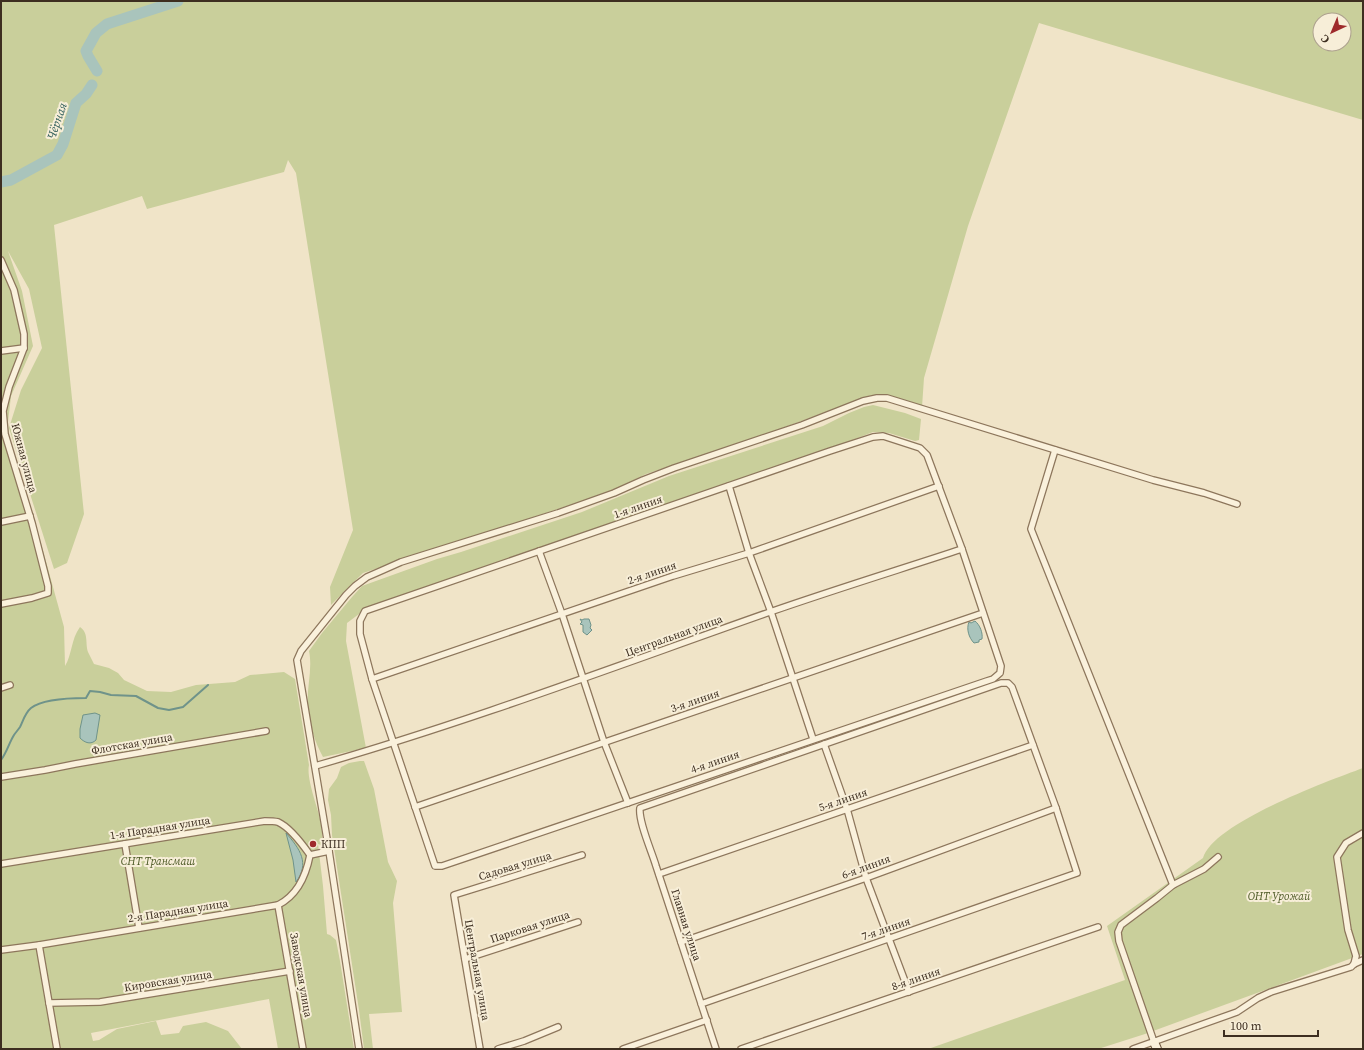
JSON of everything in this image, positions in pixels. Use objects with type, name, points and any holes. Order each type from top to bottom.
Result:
[{"type":"street","name":"Южная улица","points":[[1,604],[32,598],[48,593],[48,586],[30,516],[3,435],[3,411],[9,387],[24,348],[24,334],[14,290],[2,264]]},
{"type":"street","points":[[1,351],[24,348]]},
{"type":"street","points":[[359,1049],[329,851],[297,660],[301,651],[346,595],[367,577],[401,562],[558,513],[614,493],[674,468],[802,425],[863,401],[877,398],[887,398],[1237,504]]},
{"type":"street","name":"1-я линия","points":[[372,679],[360,634],[360,621],[365,611],[872,437],[883,436],[892,438],[920,448],[927,454],[939,486]]},
{"type":"street","points":[[1055,450],[1031,529],[1172,884]]},
{"type":"street","points":[[729,486],[748,553],[771,612],[813,739]]},
{"type":"street","points":[[939,486],[983,613]]},
{"type":"street","name":"2-я линия","points":[[372,679],[674,576],[748,553],[939,486]]},
{"type":"street","points":[[1,522],[30,516]]},
{"type":"street","name":"Центральная улица","points":[[315,766],[394,742],[582,679],[771,612],[962,549]]},
{"type":"street","points":[[539,552],[562,614],[582,679],[604,742],[628,803]]},
{"type":"street","name":"4-я линия","points":[[415,807],[435,866],[442,866],[993,679],[1000,674],[1001,666],[983,613]]},
{"type":"street","name":"3-я линия","points":[[415,807],[983,613]]},
{"type":"street","points":[[372,679],[415,807]]},
{"type":"street","points":[[909,992],[866,878],[847,810],[824,744],[1001,683],[1008,683],[1012,687],[1056,808]]},
{"type":"street","points":[[1,688],[10,684]]},
{"type":"street","name":"Флотская улица","points":[[1,777],[266,732]]},
{"type":"street","name":"Главная улица","points":[[716,1049],[639,814],[640,808],[824,744]]},
{"type":"street","name":"5-я линия","points":[[659,874],[1033,745]]},
{"type":"street","name":"7-я линия","points":[[701,1004],[1077,873],[1056,808]]},
{"type":"street","name":"6-я линия","points":[[681,942],[866,878],[1056,808]]},
{"type":"street","name":"1-я Парадная улица","points":[[1,864],[265,821],[282,824],[310,855]]},
{"type":"street","points":[[1354,964],[1356,956],[1348,930],[1337,857],[1346,843],[1363,832]]},
{"type":"street","points":[[125,844],[139,928]]},
{"type":"street","points":[[310,855],[329,851]]},
{"type":"street","name":"2-я Парадная улица","points":[[1,950],[40,945],[278,905],[286,901],[298,888],[308,866],[310,855]]},
{"type":"street","name":"Садовая улица","points":[[454,895],[582,855]]},
{"type":"street","points":[[1156,1045],[1119,941],[1118,932],[1121,925],[1157,898],[1172,884],[1204,869],[1218,857]]},
{"type":"street","name":"Центральная улица","points":[[454,895],[480,1049]]},
{"type":"street","name":"Заводская улица","points":[[278,905],[303,1049]]},
{"type":"street","name":"Парковая улица","points":[[465,959],[578,922]]},
{"type":"street","name":"8-я линия","points":[[741,1049],[1098,927]]},
{"type":"street","points":[[40,945],[56,1049]]},
{"type":"street","points":[[1133,1049],[1156,1045],[1238,1012],[1258,998],[1271,992],[1351,967],[1363,960]]},
{"type":"street","name":"Кировская улица","points":[[50,1003],[100,1002],[290,971]]},
{"type":"street","points":[[623,1049],[707,1020]]},
{"type":"street","points":[[498,1049],[524,1041],[558,1027]]},
{"type":"green space","name":"СНТ Трансмаш","points":[[1,1],[1363,1],[1363,120],[1039,23],[968,226],[924,378],[922,407],[883,396],[872,395],[747,441],[646,474],[610,492],[363,573],[331,605],[330,587],[353,530],[296,173],[288,160],[284,172],[147,209],[142,196],[54,225],[84,514],[67,563],[54,569],[9,428],[21,390],[42,348],[29,289],[8,251],[22,291],[33,346],[11,396],[8,422],[9,436],[34,518],[64,627],[65,666],[80,627],[85,632],[87,649],[94,664],[109,668],[118,673],[124,680],[147,691],[171,692],[196,685],[235,682],[250,675],[284,672],[295,679],[309,765],[309,778],[320,817],[323,842],[321,845],[318,844],[327,934],[336,940],[354,1049],[278,1049],[269,999],[91,1033],[93,1041],[99,1040],[117,1029],[156,1021],[161,1035],[179,1033],[183,1026],[206,1022],[228,1031],[242,1049],[1,1049]]},
{"type":"green space","points":[[873,405],[905,413],[921,419],[919,440],[915,441],[889,433],[873,432],[840,445],[367,608],[347,623],[346,641],[366,748],[323,757],[313,733],[309,714],[309,651],[322,633],[362,586],[437,559],[582,512],[669,476],[823,426],[849,413]]},
{"type":"green space","points":[[364,761],[374,789],[388,862],[397,881],[393,903],[402,1012],[369,1014],[373,1049],[364,1049],[328,800],[329,789],[337,778],[341,767],[349,763]]},
{"type":"green space","name":"ОНТ Урожай","points":[[1363,768],[1363,954],[1145,1034],[1098,1049],[928,1049],[1125,980],[1107,926],[1203,858],[1211,845],[1227,831],[1274,805]]},
{"type":"water","points":[[580,619],[589,619],[591,625],[590,628],[592,630],[587,635],[583,632],[583,625],[580,624],[582,622]]},
{"type":"water","points":[[975,621],[982,632],[982,639],[979,640],[979,642],[974,643],[969,636],[968,628],[969,622],[971,623]]},
{"type":"water","points":[[95,713],[100,715],[96,740],[88,743],[80,738],[83,715]]},
{"type":"water","points":[[286,833],[302,856],[302,869],[296,882],[293,860]]},
{"type":"waterway","name":"Чёрная","points":[[97,71],[86,51],[96,33],[107,24],[178,1]]},
{"type":"waterway","name":"Чёрная","points":[[1,182],[11,180],[57,155],[63,144],[76,103],[86,94],[92,85]]},
{"type":"waterway","points":[[1,760],[27,712],[36,705],[50,701],[86,698],[90,691],[111,695],[136,696],[158,708],[169,710],[183,707],[208,685]]},
{"type":"place","name":"КПП","points":[[313,844]]}]
